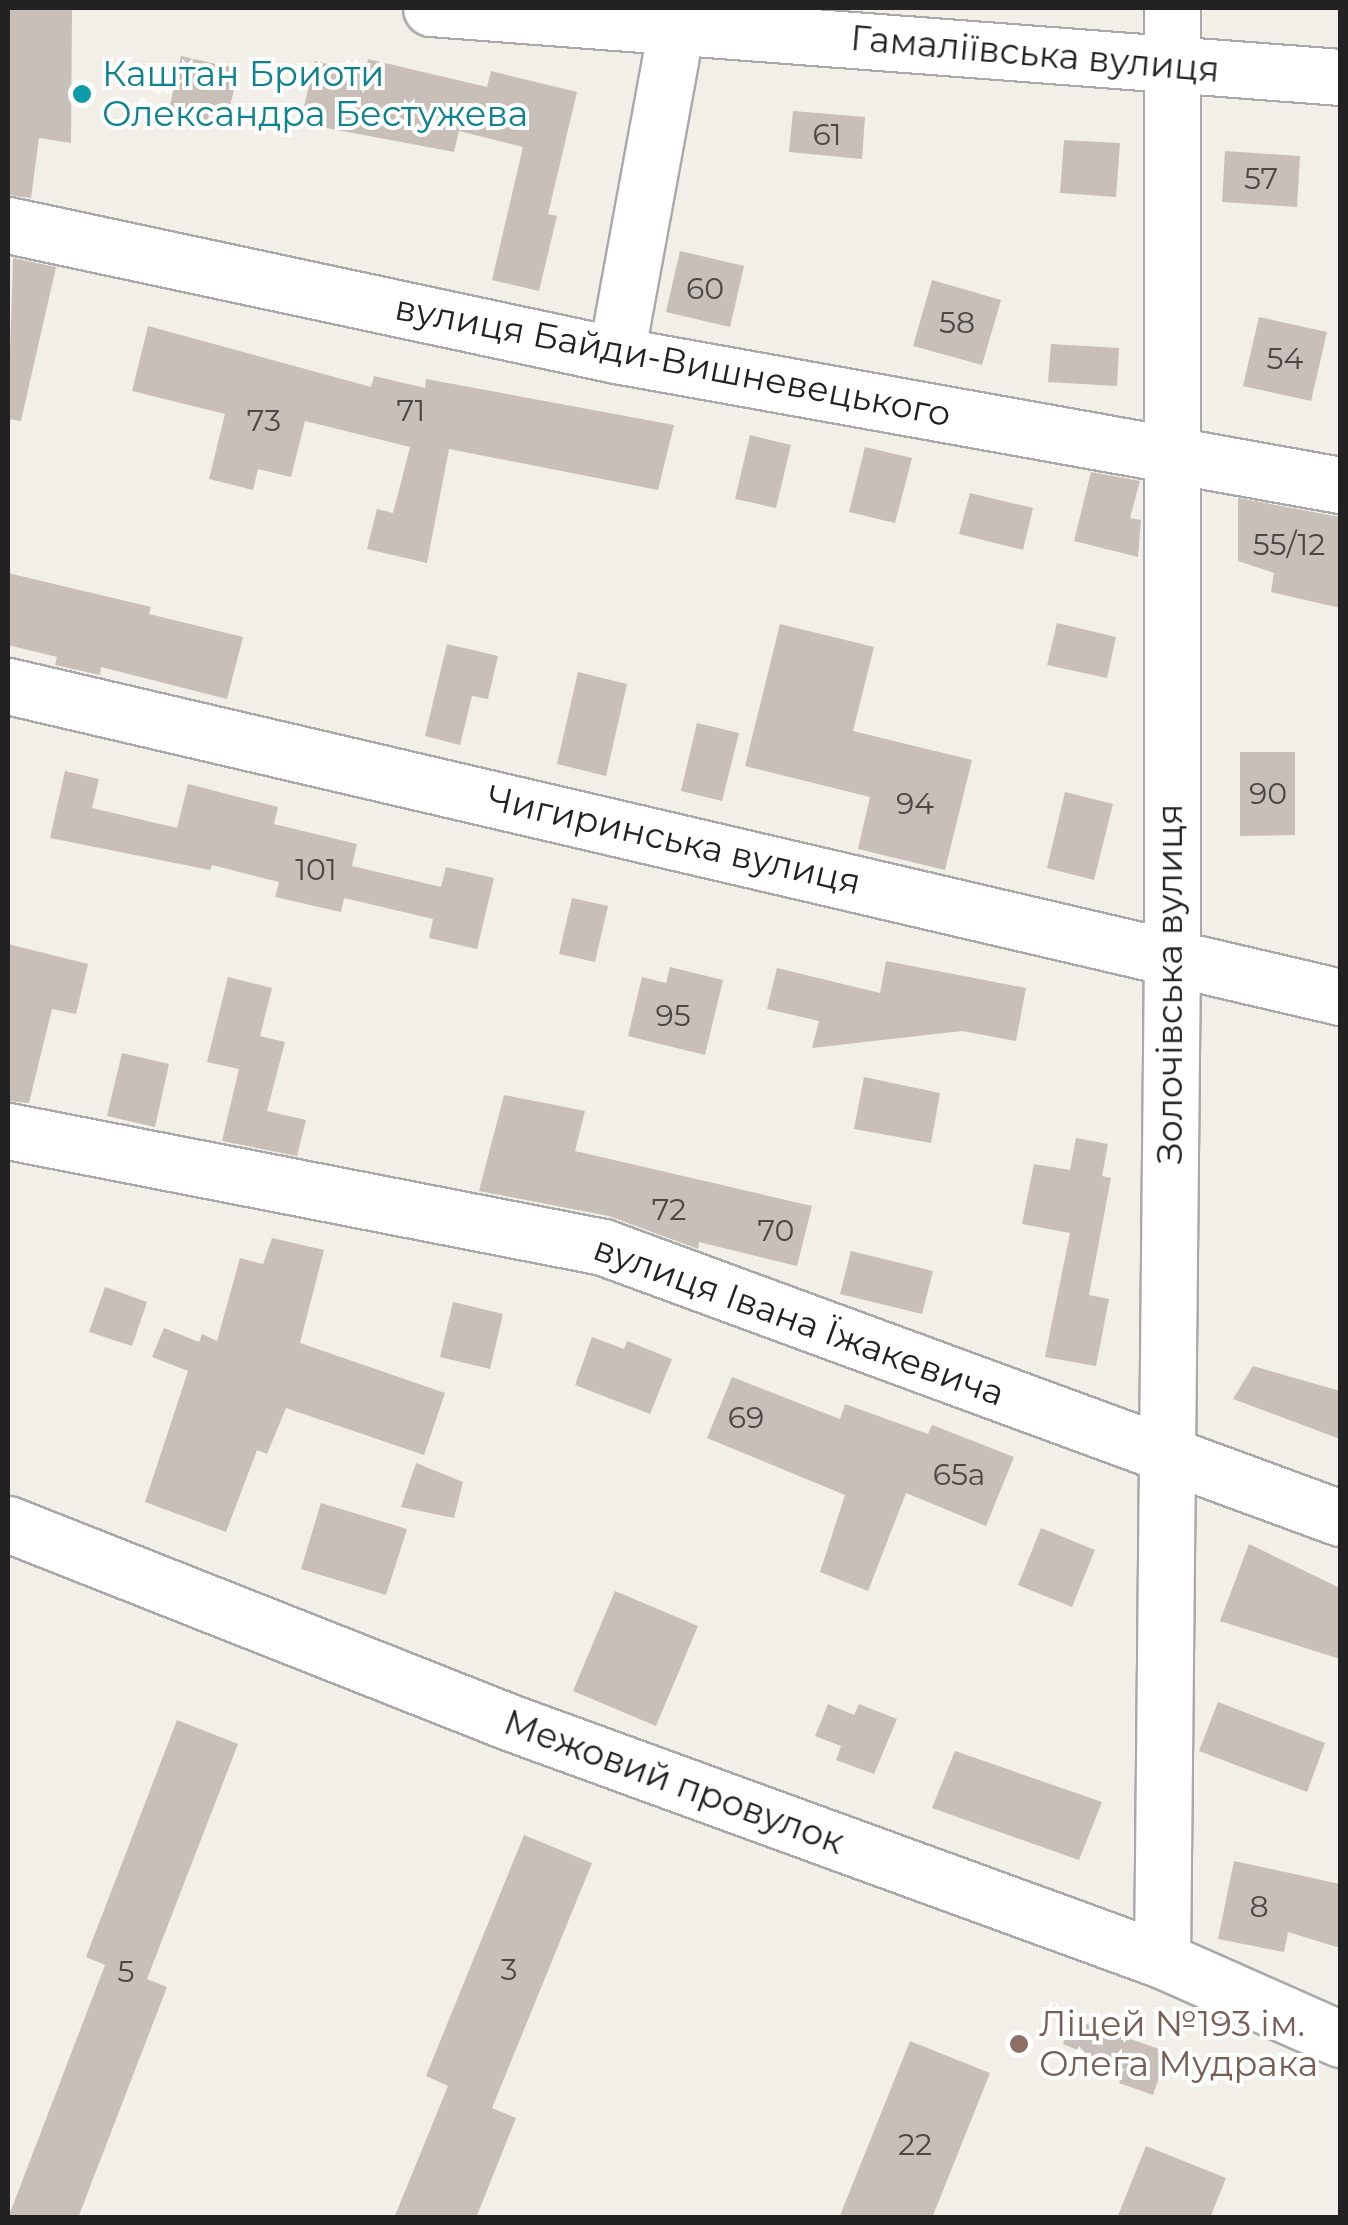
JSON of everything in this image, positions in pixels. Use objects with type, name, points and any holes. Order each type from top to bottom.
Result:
[{"type":"street","name":"Гамаліївська вулиця","points":[[430,8],[1340,77]]},
{"type":"street","name":"Золочівська вулиця","points":[[1162,1960],[1164,1452],[1172,955],[1172,8]]},
{"type":"street","points":[[616,355],[677,24]]},
{"type":"street","name":"вулиця Байди-Вишневецького","points":[[8,225],[616,355],[1340,485]]},
{"type":"street","name":"Чигиринська вулиця","points":[[8,686],[1340,997]]},
{"type":"street","name":"вулиця Івана Їжакевича","points":[[8,1131],[603,1247],[1340,1518]]},
{"type":"street","name":"Межовий провулок","points":[[8,1524],[509,1722],[1162,1960],[1340,2039]]},
{"type":"building","points":[[8,8],[72,8],[71,143],[39,138],[31,198],[8,195]]},
{"type":"building","points":[[181,56],[239,69],[225,127],[168,114]]},
{"type":"building","points":[[368,59],[487,87],[491,71],[577,92],[548,214],[557,216],[539,291],[492,280],[523,147],[459,131],[454,152],[300,123],[315,61],[365,73]]},
{"type":"building","points":[[793,111],[865,117],[862,159],[789,152]]},
{"type":"building","points":[[1064,140],[1120,143],[1116,197],[1060,193]]},
{"type":"building","points":[[1225,151],[1300,156],[1297,207],[1222,202]]},
{"type":"building","points":[[680,251],[744,266],[730,327],[666,312]]},
{"type":"building","points":[[13,258],[56,267],[21,421],[8,419]]},
{"type":"building","points":[[932,280],[1001,300],[982,365],[913,346]]},
{"type":"building","points":[[1259,317],[1327,332],[1311,401],[1243,386]]},
{"type":"building","points":[[148,326],[371,387],[374,376],[425,388],[426,379],[674,425],[658,490],[449,449],[427,563],[367,549],[377,509],[393,513],[410,447],[305,421],[291,477],[258,469],[253,490],[209,479],[225,414],[132,391]]},
{"type":"building","points":[[1051,344],[1119,348],[1117,386],[1048,382]]},
{"type":"building","points":[[750,435],[791,445],[776,508],[735,499]]},
{"type":"building","points":[[865,447],[912,458],[895,523],[849,512]]},
{"type":"building","points":[[1091,472],[1140,481],[1130,518],[1141,520],[1138,557],[1074,541]]},
{"type":"building","points":[[970,493],[1033,508],[1023,550],[959,534]]},
{"type":"building","points":[[1238,498],[1340,517],[1340,608],[1271,592],[1274,573],[1238,561]]},
{"type":"building","points":[[8,573],[151,607],[149,614],[243,637],[227,699],[101,667],[100,675],[55,665],[57,657],[8,645]]},
{"type":"building","points":[[1057,623],[1116,637],[1107,678],[1047,665]]},
{"type":"building","points":[[780,624],[874,647],[853,731],[972,760],[945,870],[858,849],[870,797],[745,766]]},
{"type":"building","points":[[447,644],[498,656],[488,699],[472,696],[460,745],[425,736]]},
{"type":"building","points":[[578,672],[627,684],[606,776],[557,764]]},
{"type":"building","points":[[697,723],[739,733],[722,801],[681,791]]},
{"type":"building","points":[[1240,752],[1295,752],[1295,835],[1240,836]]},
{"type":"building","points":[[65,771],[99,779],[92,808],[177,828],[188,784],[278,807],[274,824],[357,844],[352,866],[441,887],[446,867],[494,878],[477,949],[429,938],[433,919],[344,898],[341,912],[275,897],[279,882],[212,865],[210,870],[50,838]]},
{"type":"building","points":[[1065,792],[1113,804],[1094,880],[1047,868]]},
{"type":"building","points":[[572,898],[608,906],[595,962],[559,954]]},
{"type":"building","points":[[8,944],[88,964],[76,1014],[52,1009],[29,1103],[8,1101]]},
{"type":"building","points":[[886,961],[1026,988],[1016,1041],[962,1031],[812,1048],[819,1021],[767,1009],[777,968],[880,993]]},
{"type":"building","points":[[670,967],[723,980],[705,1055],[628,1036],[642,977],[666,983]]},
{"type":"building","points":[[228,977],[272,988],[260,1036],[285,1042],[267,1111],[306,1120],[297,1156],[222,1141],[239,1069],[207,1062]]},
{"type":"building","points":[[122,1053],[169,1064],[155,1127],[107,1116]]},
{"type":"building","points":[[864,1077],[940,1093],[931,1143],[854,1129]]},
{"type":"building","points":[[504,1095],[585,1111],[575,1151],[812,1206],[797,1266],[699,1242],[698,1249],[609,1216],[479,1191]]},
{"type":"building","points":[[1076,1138],[1108,1144],[1102,1176],[1111,1178],[1089,1295],[1109,1299],[1096,1366],[1045,1357],[1070,1233],[1022,1224],[1034,1164],[1070,1170]]},
{"type":"building","points":[[272,1238],[324,1250],[300,1343],[445,1393],[424,1455],[286,1408],[267,1454],[257,1450],[226,1532],[145,1502],[188,1371],[152,1357],[164,1328],[199,1342],[202,1334],[217,1341],[240,1258],[263,1264]]},
{"type":"building","points":[[851,1251],[933,1271],[922,1314],[840,1294]]},
{"type":"building","points":[[105,1287],[147,1302],[132,1346],[89,1332]]},
{"type":"building","points":[[453,1302],[503,1314],[490,1369],[440,1357]]},
{"type":"building","points":[[592,1337],[624,1349],[627,1341],[672,1359],[650,1414],[575,1385]]},
{"type":"building","points":[[1253,1366],[1340,1391],[1340,1439],[1233,1399]]},
{"type":"building","points":[[732,1377],[840,1419],[845,1404],[928,1434],[932,1425],[1014,1457],[986,1526],[906,1493],[868,1591],[820,1572],[845,1495],[707,1438]]},
{"type":"building","points":[[416,1463],[463,1482],[454,1518],[401,1507]]},
{"type":"building","points":[[321,1503],[407,1529],[386,1595],[301,1569]]},
{"type":"building","points":[[1041,1528],[1095,1550],[1072,1607],[1018,1585]]},
{"type":"building","points":[[1249,1544],[1340,1588],[1340,1659],[1220,1621]]},
{"type":"building","points":[[615,1591],[698,1626],[656,1726],[573,1691]]},
{"type":"building","points":[[1218,1702],[1325,1743],[1307,1792],[1199,1751]]},
{"type":"building","points":[[828,1704],[854,1715],[859,1704],[897,1719],[874,1774],[836,1760],[841,1746],[815,1736]]},
{"type":"building","points":[[177,1720],[238,1744],[147,1979],[167,1987],[78,2218],[8,2218],[105,1965],[86,1957]]},
{"type":"building","points":[[955,1751],[1102,1802],[1079,1860],[932,1808]]},
{"type":"building","points":[[524,1835],[592,1863],[492,2108],[516,2118],[476,2218],[394,2218],[448,2086],[426,2076]]},
{"type":"building","points":[[1234,1861],[1340,1884],[1340,1948],[1288,1932],[1284,1952],[1218,1939]]},
{"type":"building","points":[[1072,2019],[1168,2052],[1153,2095],[1119,2083],[1124,2069],[1063,2044]]},
{"type":"building","points":[[910,2041],[990,2073],[932,2218],[839,2218]]},
{"type":"building","points":[[1146,2146],[1226,2178],[1210,2218],[1117,2218]]},
{"type":"place","name":"Каштан Бриоти Олександра Бестужева","points":[[82,94]]},
{"type":"place","name":"Ліцей №193 ім. Олега Мудрака","points":[[1019,2044]]}]
